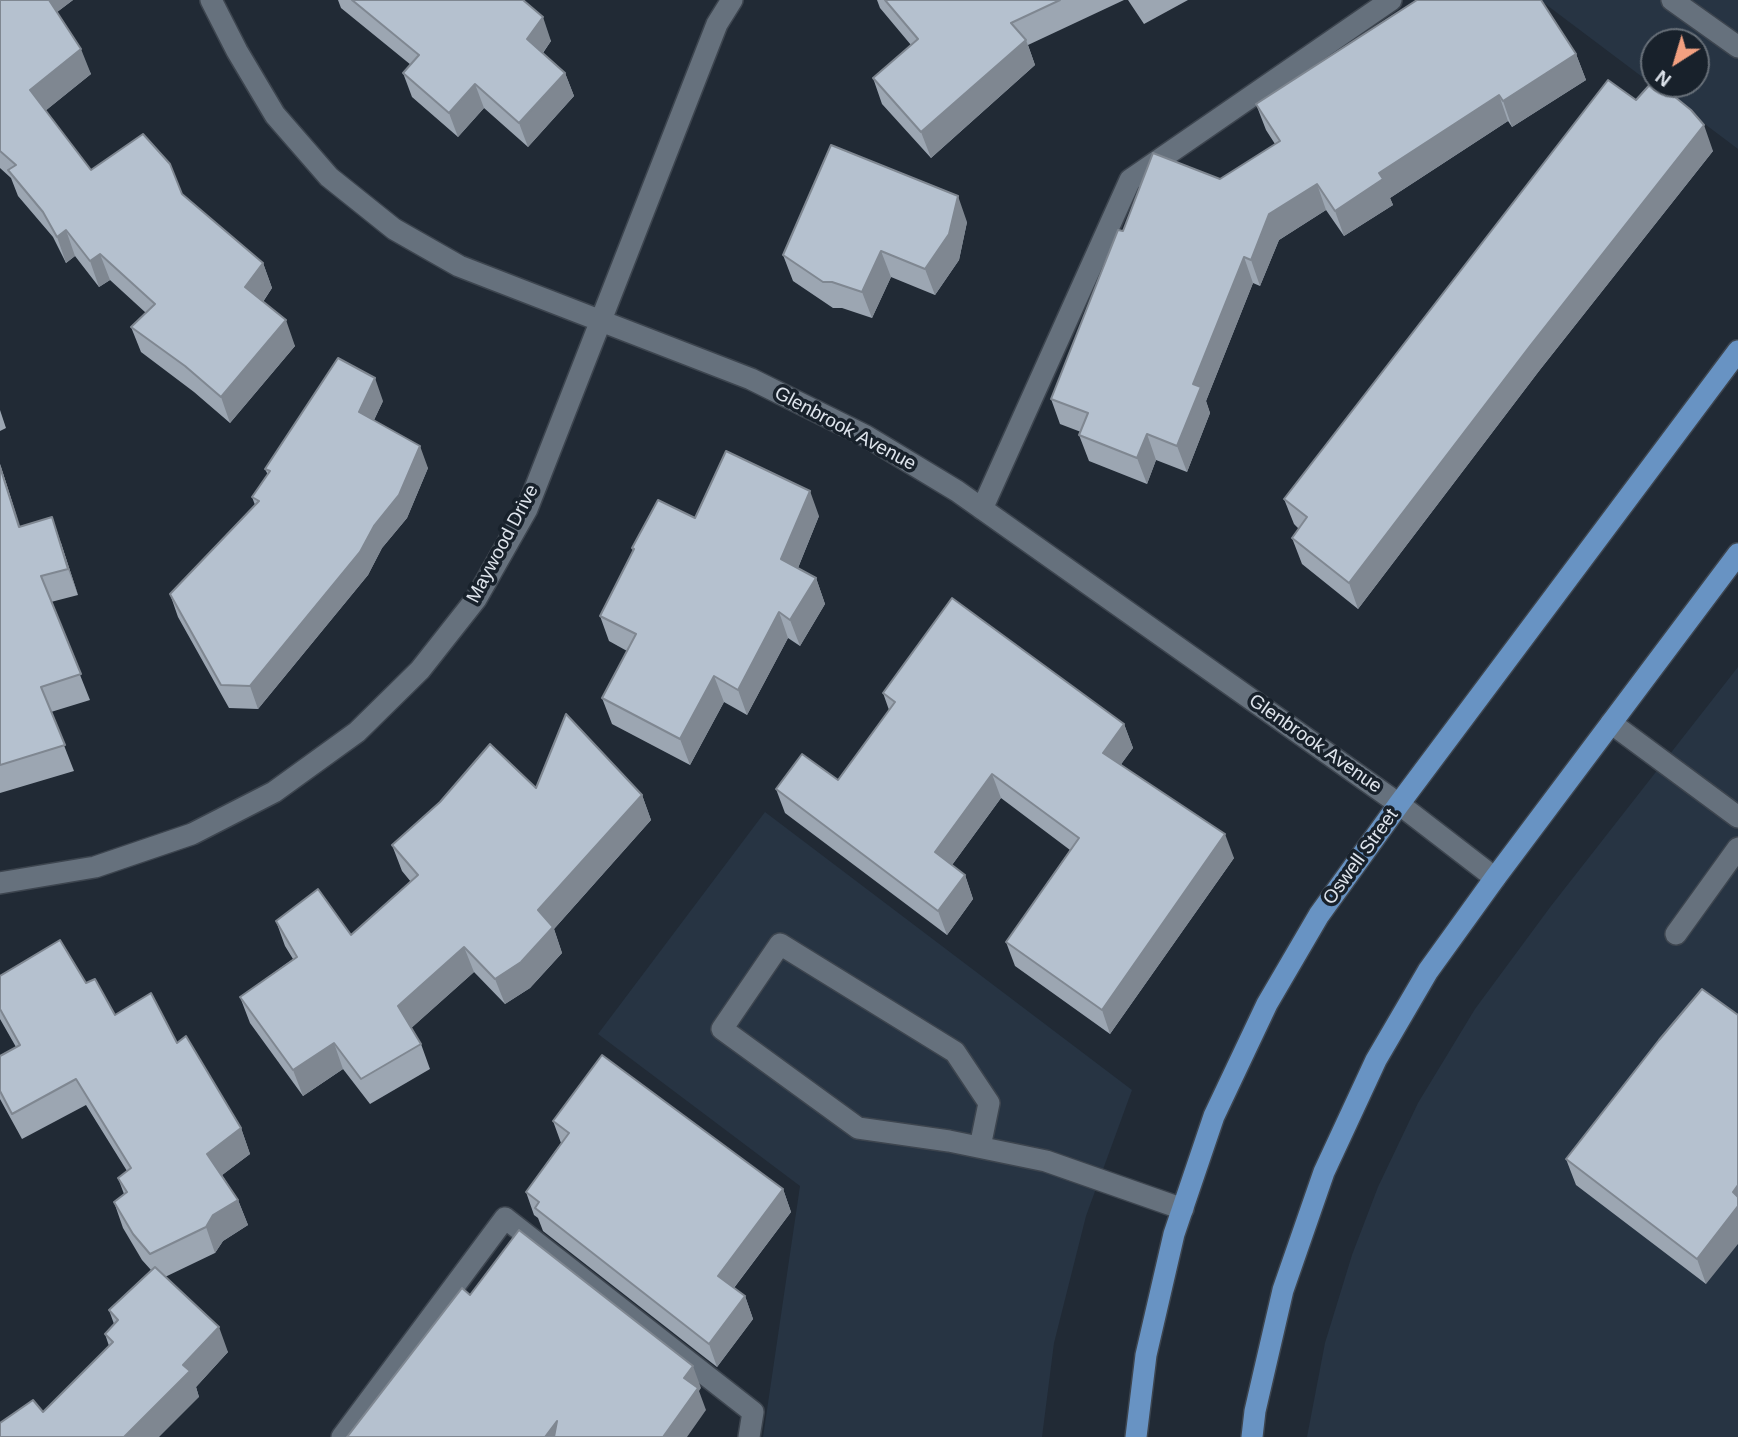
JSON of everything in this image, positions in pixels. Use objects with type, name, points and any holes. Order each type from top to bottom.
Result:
[{"type":"main road","name":"Oswell Street","points":[[1136,1437],[1146,1355],[1174,1234],[1214,1116],[1267,1004],[1319,915],[1399,804],[1738,351]]},
{"type":"main road","points":[[1252,1437],[1255,1411],[1283,1290],[1324,1172],[1376,1060],[1428,971],[1495,877],[1738,554]]},
{"type":"street","name":"Glenbrook Avenue","points":[[211,0],[275,115],[329,177],[394,229],[460,266],[751,379],[866,436],[982,509],[1399,804],[1495,877]]},
{"type":"street","name":"Maywood Drive","points":[[0,883],[95,867],[192,834],[274,792],[357,732],[421,670],[476,599],[527,509],[717,24],[732,0]]},
{"type":"street","points":[[982,509],[1130,180],[1391,0]]},
{"type":"street","points":[[1672,0],[1738,47]]},
{"type":"street","points":[[1611,723],[1738,817]]},
{"type":"street","points":[[1676,934],[1738,848]]},
{"type":"street","points":[[980,1147],[989,1103],[955,1052],[780,944],[722,1029],[858,1128],[980,1147],[1046,1161],[1183,1209]]},
{"type":"street","points":[[342,1437],[505,1218],[753,1412],[749,1437]]},
{"type":"shaded area","points":[[1540,0],[1738,0],[1738,149],[1670,98],[1710,98],[1710,28],[1640,28],[1640,75]]},
{"type":"shaded area","points":[[1738,667],[1738,1437],[1307,1437],[1325,1343],[1352,1255],[1378,1187],[1418,1103],[1475,1009],[1551,906]]},
{"type":"shaded area","points":[[765,812],[1132,1090],[1086,1216],[1054,1343],[1042,1437],[763,1437],[800,1186],[598,1034]]},
{"type":"building","points":[[0,0],[49,0],[81,49],[30,90],[91,170],[143,134],[170,164],[182,194],[263,263],[245,287],[286,320],[221,397],[185,366],[131,327],[155,304],[100,254],[90,261],[66,230],[57,237],[43,212],[8,170],[16,165],[0,151]]},
{"type":"building","points":[[352,0],[523,0],[543,17],[527,39],[565,73],[519,123],[475,84],[449,113],[403,73],[419,55]]},
{"type":"building","points":[[885,0],[1060,0],[1011,23],[1026,40],[921,132],[873,78],[918,39]]},
{"type":"building","points":[[1417,0],[1541,0],[1576,54],[1503,101],[1499,95],[1379,173],[1383,179],[1335,211],[1317,184],[1269,214],[1251,260],[1244,257],[1193,384],[1201,387],[1177,446],[1147,434],[1137,458],[1079,435],[1088,413],[1051,399],[1118,230],[1123,231],[1153,153],[1220,179],[1280,141],[1256,104]]},
{"type":"building","points":[[1608,80],[1636,100],[1640,96],[1640,98],[1676,98],[1691,110],[1704,125],[1530,346],[1349,583],[1292,538],[1307,517],[1284,499]]},
{"type":"building","points":[[831,145],[958,196],[949,234],[925,269],[881,251],[862,292],[832,282],[823,282],[783,255]]},
{"type":"building","points":[[338,358],[375,378],[359,412],[420,446],[399,495],[374,526],[360,552],[250,686],[221,685],[170,594],[259,501],[252,497],[270,471],[265,469]]},
{"type":"building","points":[[726,451],[810,491],[781,559],[816,578],[790,620],[779,612],[738,690],[714,676],[680,739],[602,698],[636,634],[600,616],[658,500],[695,518]]},
{"type":"building","points":[[0,467],[19,527],[52,517],[68,569],[41,576],[81,674],[41,687],[65,745],[0,765]]},
{"type":"building","points":[[952,598],[1124,724],[1103,753],[1225,834],[1102,1010],[1006,942],[1079,838],[992,774],[935,852],[965,875],[938,911],[776,789],[802,754],[838,780],[895,702],[883,693]]},
{"type":"building","points":[[566,714],[642,795],[538,910],[553,927],[521,962],[495,979],[464,947],[398,1006],[421,1044],[361,1079],[334,1043],[293,1070],[240,997],[297,957],[276,921],[318,889],[351,935],[418,875],[392,845],[440,802],[490,744],[536,788]]},
{"type":"building","points":[[60,940],[86,983],[95,979],[115,1015],[151,993],[177,1043],[186,1036],[241,1128],[207,1154],[238,1200],[213,1215],[206,1227],[150,1254],[133,1234],[114,1202],[127,1192],[118,1178],[131,1168],[76,1079],[12,1114],[0,1091],[0,1056],[20,1045],[0,1009],[0,976]]},
{"type":"building","points":[[1702,989],[1738,1015],[1738,1185],[1733,1192],[1738,1197],[1738,1206],[1697,1259],[1566,1159]]},
{"type":"building","points":[[602,1055],[783,1189],[718,1276],[745,1296],[709,1344],[535,1208],[539,1202],[526,1192],[569,1133],[553,1121]]},
{"type":"building","points":[[519,1230],[693,1366],[684,1378],[698,1388],[663,1437],[554,1437],[557,1421],[545,1437],[347,1437],[462,1288],[470,1295]]},
{"type":"building","points":[[155,1267],[219,1327],[183,1365],[190,1371],[124,1437],[0,1437],[0,1423],[33,1400],[43,1412],[113,1342],[105,1334],[118,1320],[109,1310]]}]
